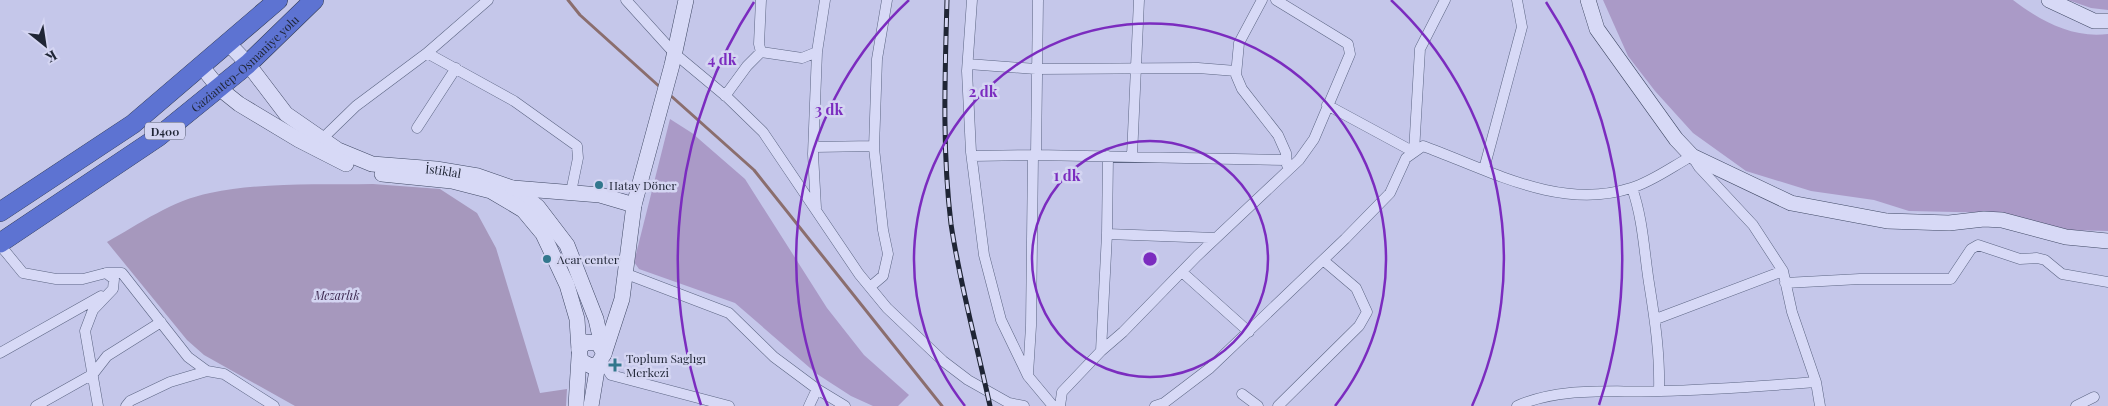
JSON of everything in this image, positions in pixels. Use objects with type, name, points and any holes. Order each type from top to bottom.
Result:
[{"type":"highway","name":"Gaziantep-Osmaniye yolu","points":[[0,212],[133,124],[229,44],[278,0]]},
{"type":"highway","name":"Gaziantep-Osmaniye yolu","points":[[0,244],[158,137],[248,64],[314,0]]},
{"type":"street","points":[[322,138],[356,106],[427,53],[488,0]]},
{"type":"street","points":[[626,0],[673,59],[726,96],[763,132],[816,211],[887,308],[943,361],[968,380],[1014,405],[1024,406]]},
{"type":"street","points":[[591,406],[602,357],[622,299],[634,205],[654,135],[686,0]]},
{"type":"street","points":[[761,52],[758,44],[762,0]]},
{"type":"street","points":[[816,211],[814,147],[817,52],[825,0]]},
{"type":"street","points":[[870,287],[883,276],[888,254],[883,230],[874,146],[877,59],[887,0]]},
{"type":"street","points":[[972,0],[968,64],[972,156],[984,255],[1001,320],[1028,376],[1053,406]]},
{"type":"street","points":[[1028,376],[1038,0]]},
{"type":"street","points":[[1132,156],[1139,0]]},
{"type":"street","points":[[1262,0],[1239,43],[1236,71],[1242,89],[1278,135],[1288,171]]},
{"type":"street","points":[[1060,406],[1062,392],[1101,351],[1216,238],[1288,171],[1299,160],[1314,139],[1350,54],[1348,44],[1276,0]]},
{"type":"street","points":[[1414,152],[1420,49],[1446,0]]},
{"type":"street","points":[[1484,169],[1522,27],[1517,0]]},
{"type":"street","points":[[1588,0],[1597,29],[1676,139],[1692,156],[1699,167],[1753,225],[1782,271],[1792,312],[1816,382],[1820,406]]},
{"type":"street","points":[[2049,0],[2094,21],[2108,21]]},
{"type":"street","name":"İstiklal","points":[[229,44],[248,64],[286,114],[338,150],[372,164],[436,169],[478,176],[512,188],[538,207],[566,245],[587,296],[597,327],[602,357]]},
{"type":"street","points":[[726,96],[746,66],[761,52]]},
{"type":"street","points":[[761,52],[802,58],[817,52]]},
{"type":"street","points":[[427,53],[514,101],[577,146],[578,158],[571,192]]},
{"type":"street","points":[[968,64],[1036,69],[1198,68],[1236,71]]},
{"type":"street","points":[[202,67],[219,88],[239,104],[335,160],[367,172],[452,181],[492,191],[523,210],[543,234],[567,285],[577,319],[581,350],[586,365],[602,357]]},
{"type":"street","points":[[417,128],[456,68]]},
{"type":"street","points":[[1327,105],[1414,152]]},
{"type":"street","points":[[814,147],[874,146]]},
{"type":"street","points":[[1155,406],[1164,403],[1210,368],[1249,332],[1390,193],[1406,158],[1423,146],[1542,190],[1589,196],[1632,188],[1692,156]]},
{"type":"street","points":[[972,156],[1132,156],[1286,160]]},
{"type":"street","points":[[1101,351],[1107,234],[1108,156]]},
{"type":"street","points":[[1692,156],[1791,203],[1887,221],[1948,223],[1984,219],[2002,220],[2066,237],[2108,241]]},
{"type":"street","points":[[512,188],[600,195],[634,205]]},
{"type":"street","points":[[1632,188],[1641,213],[1656,319],[1659,362],[1658,392]]},
{"type":"street","points":[[1107,234],[1216,238]]},
{"type":"street","points":[[0,244],[23,273],[56,279],[122,273],[188,357],[208,371],[224,374],[274,406]]},
{"type":"street","points":[[1785,283],[1860,279],[1951,279],[1971,248],[1978,245],[2020,259],[2037,258],[2045,260],[2062,274],[2108,282]]},
{"type":"street","points":[[1278,406],[1359,326],[1367,312],[1356,288],[1323,260]]},
{"type":"street","points":[[1656,319],[1782,271]]},
{"type":"street","points":[[1182,272],[1249,332]]},
{"type":"street","points":[[98,406],[85,331],[93,310],[113,289],[114,279],[106,273]]},
{"type":"street","points":[[576,406],[581,350],[597,327],[617,291],[624,273]]},
{"type":"street","points":[[624,273],[729,313],[774,357],[817,389],[845,406]]},
{"type":"street","points":[[0,353],[113,289]]},
{"type":"street","points":[[36,406],[93,374],[107,356],[161,322]]},
{"type":"street","points":[[581,350],[594,341],[610,375],[729,406]]},
{"type":"street","points":[[126,406],[130,401],[170,382],[208,371]]},
{"type":"street","points":[[1517,406],[1531,400],[1581,391],[1658,392],[1816,382]]},
{"type":"street","points":[[809,406],[817,389]]},
{"type":"street","points":[[1242,394],[1258,406]]},
{"type":"street","points":[[2076,406],[2094,397],[2083,406]]},
{"type":"shaded area","points":[[1603,0],[2013,0],[2045,21],[2069,31],[2095,35],[2108,34],[2108,231],[2068,230],[2002,213],[1909,211],[1874,200],[1811,191],[1746,171],[1693,133],[1655,91],[1628,56]]},
{"type":"shaded area","points":[[2068,0],[2108,0],[2108,10],[2091,8]]},
{"type":"shaded area","points":[[670,119],[692,133],[745,179],[827,308],[864,355],[909,395],[898,406],[873,406],[851,396],[817,374],[735,303],[639,269],[634,262]]},
{"type":"green space","name":"Mezarlık","points":[[373,184],[440,189],[477,213],[496,248],[540,393],[567,389],[566,406],[295,406],[204,355],[187,340],[107,242],[144,220],[196,196],[250,187]]},
{"type":"waterway","points":[[568,0],[580,15],[661,88]]},
{"type":"waterway","points":[[670,95],[754,170],[942,406]]},
{"type":"railway","points":[[947,0],[945,140],[948,196],[955,247],[990,406]]},
{"type":"place","name":"Hatay Döner","points":[[599,185]]},
{"type":"place","name":"Acar center","points":[[547,259]]},
{"type":"place","name":"Toplum Saglıgı Merkezi","points":[[615,365]]}]
